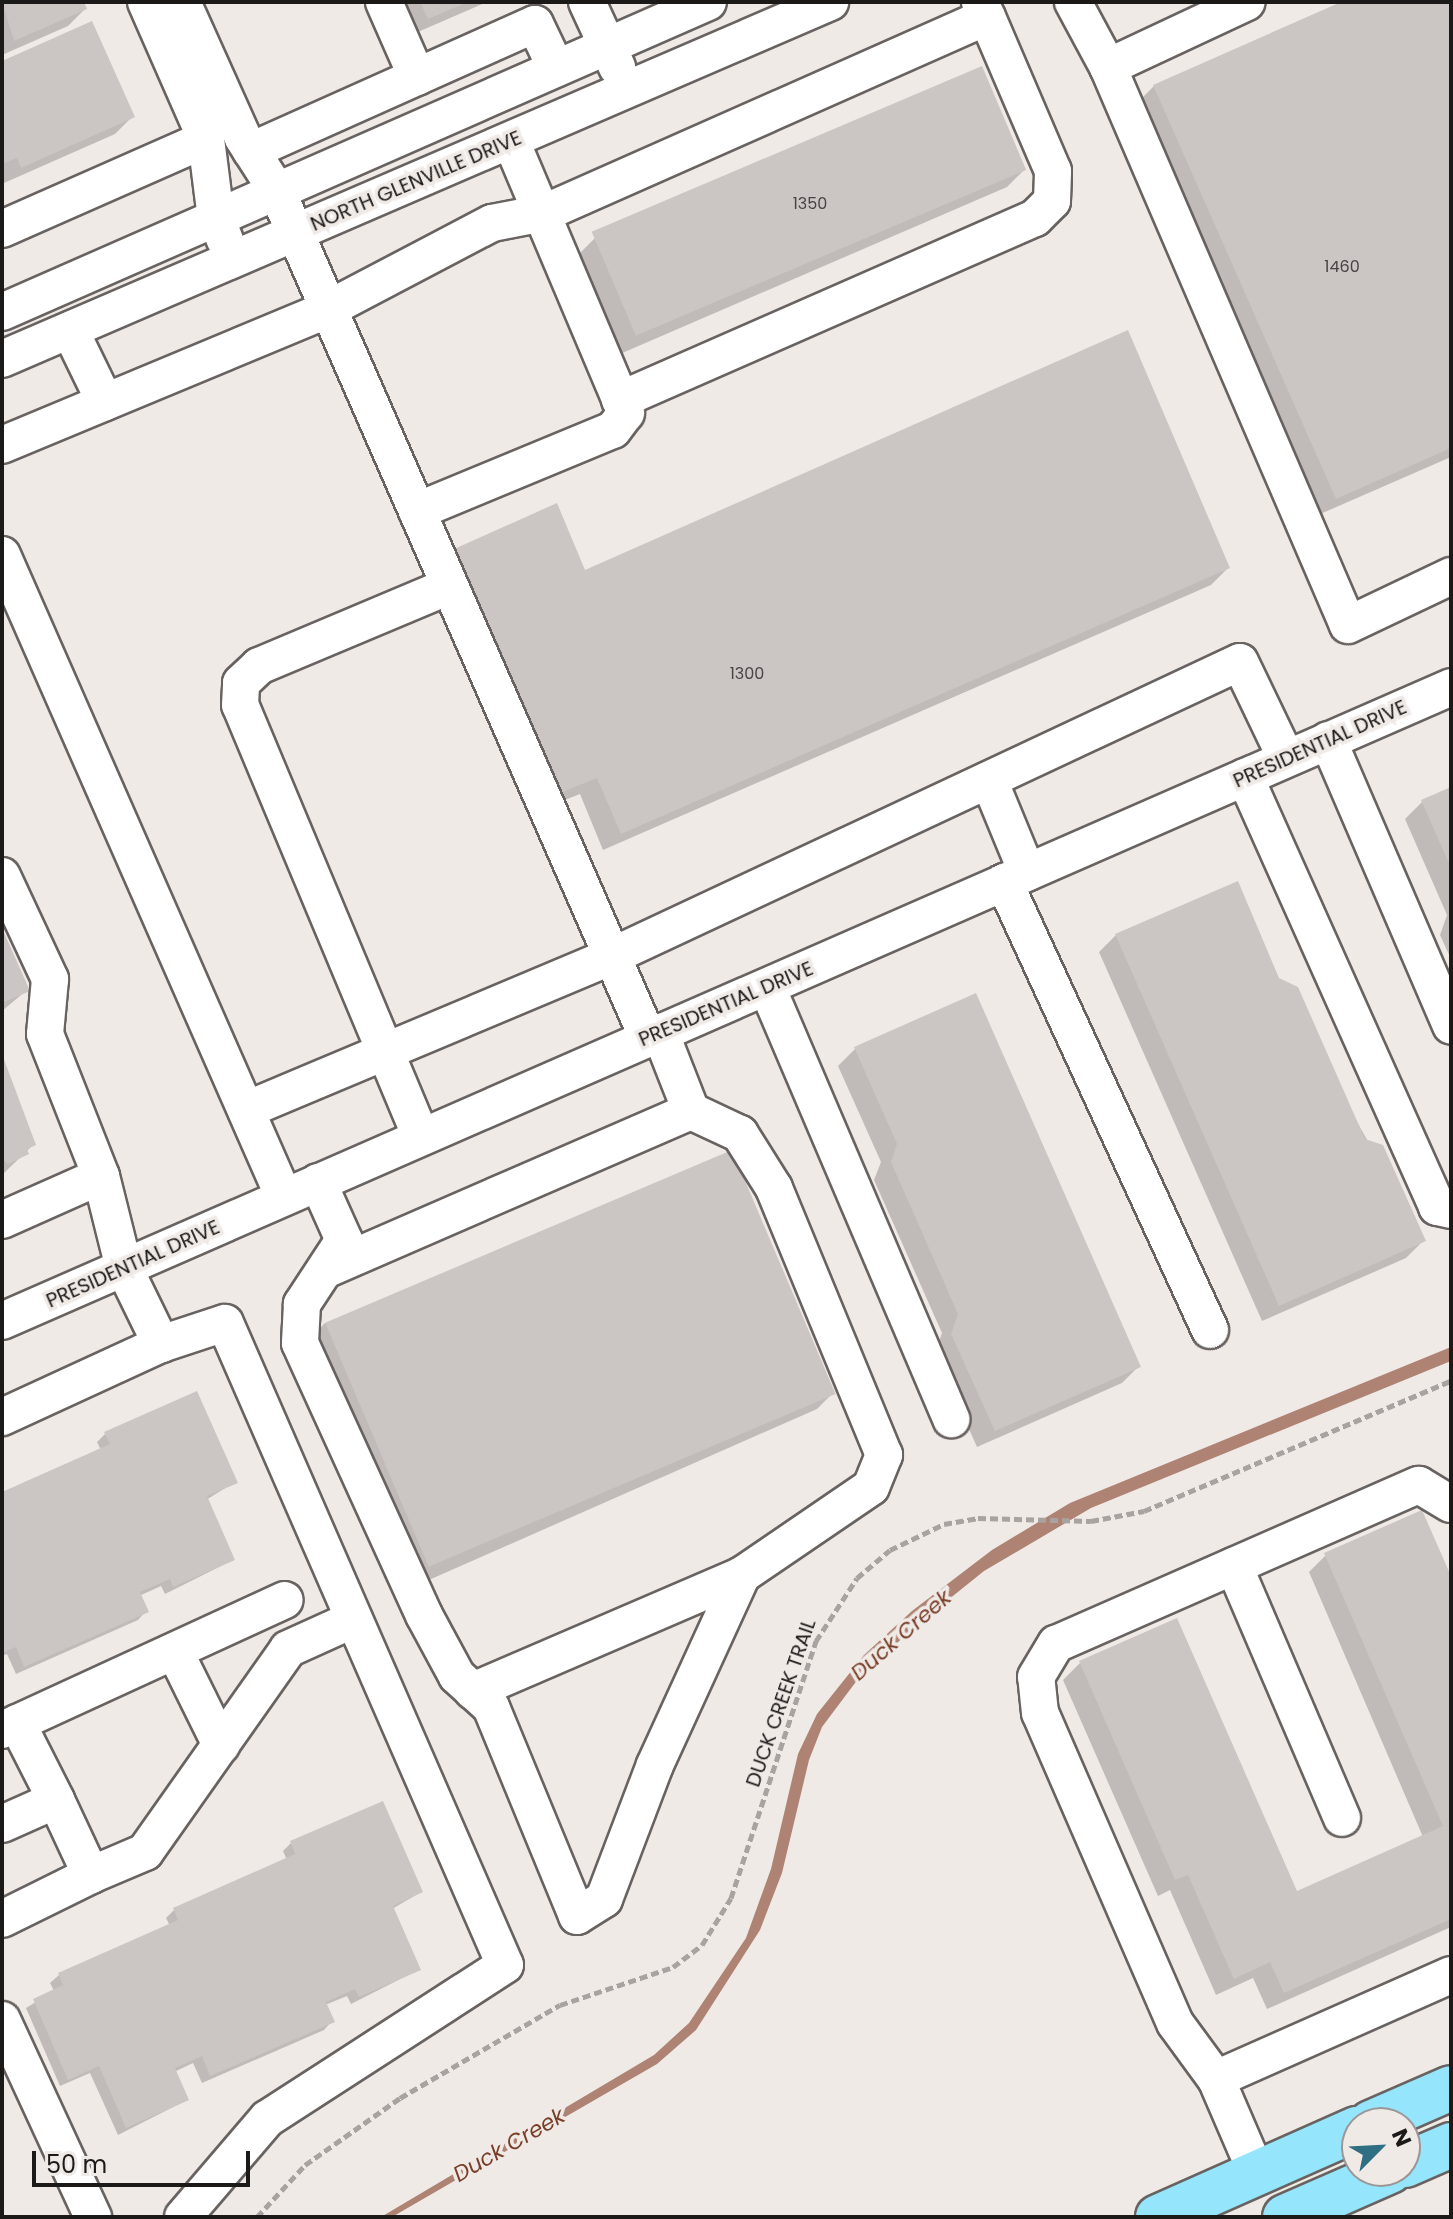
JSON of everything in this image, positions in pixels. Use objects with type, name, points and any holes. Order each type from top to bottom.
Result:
[{"type":"main road","points":[[1408,2107],[1451,2088]]},
{"type":"main road","points":[[1179,2213],[1341,2136]]},
{"type":"main road","points":[[1421,2158],[1451,2145]]},
{"type":"main road","points":[[1285,2217],[1353,2187]]},
{"type":"street","points":[[146,2],[206,139],[216,218],[233,260]]},
{"type":"street","points":[[182,2],[251,151],[277,191],[612,956],[691,1111],[740,1134],[774,1188],[884,1455],[871,1487],[742,1575],[473,1691]]},
{"type":"street","points":[[384,2],[417,77]]},
{"type":"street","points":[[587,2],[628,90]]},
{"type":"street","points":[[2,312],[708,2]]},
{"type":"street","name":"NORTH GLENVILLE DRIVE","points":[[2,359],[830,2]]},
{"type":"street","points":[[1073,2],[1108,67],[1348,625],[1451,576]]},
{"type":"street","points":[[1108,67],[1247,2]]},
{"type":"street","points":[[2,445],[328,309],[492,223],[544,213],[983,10],[1053,171],[1052,201],[1035,218],[620,400]]},
{"type":"street","points":[[251,151],[535,24],[556,68]]},
{"type":"street","points":[[2,229],[206,139]]},
{"type":"street","points":[[417,511],[613,430],[626,413],[511,141]]},
{"type":"street","points":[[70,330],[105,402]]},
{"type":"street","points":[[2,555],[284,1197]]},
{"type":"street","points":[[421,1137],[240,705],[241,683],[259,666],[449,586]]},
{"type":"street","points":[[246,1110],[612,956],[1240,662],[1286,758]]},
{"type":"street","name":"PRESIDENTIAL DRIVE","points":[[2,1321],[1451,687]]},
{"type":"street","points":[[1328,740],[1451,1026]]},
{"type":"street","points":[[1245,777],[1437,1207],[1451,1210]]},
{"type":"street","points":[[989,780],[1016,877],[1210,1330]]},
{"type":"street","points":[[2,876],[50,979],[45,1034],[101,1176],[124,1268],[161,1344]]},
{"type":"street","points":[[767,987],[951,1419]]},
{"type":"street","points":[[325,1270],[691,1111]]},
{"type":"street","points":[[2,1220],[101,1176]]},
{"type":"street","points":[[318,1182],[344,1240],[302,1304],[300,1343],[424,1615],[457,1676],[491,1707],[577,1916],[604,1899],[655,1765],[742,1575]]},
{"type":"street","points":[[2,1417],[161,1344],[225,1323],[505,1965],[267,2119],[183,2217]]},
{"type":"street","points":[[1257,2174],[1216,2079],[1175,2023],[1034,1693],[1042,1661],[1056,1644],[1419,1485],[1451,1504]]},
{"type":"street","points":[[1234,1566],[1342,1818]]},
{"type":"street","points":[[91,1875],[56,1800],[9,1727],[284,1600]]},
{"type":"street","points":[[2,1919],[145,1852],[288,1649],[354,1619]]},
{"type":"street","points":[[175,1652],[221,1745]]},
{"type":"street","points":[[2,1824],[56,1800]]},
{"type":"street","points":[[1216,2079],[1451,1975]]},
{"type":"street","points":[[2,2020],[93,2217]]},
{"type":"path","name":"DUCK CREEK TRAIL","points":[[257,2217],[305,2165],[400,2098],[560,2005],[673,1967],[702,1945],[731,1898],[816,1641],[834,1606],[857,1578],[915,1535],[955,1522],[1021,1517],[1091,1521],[1176,1499],[1451,1381]]},
{"type":"water","name":"Duck Creek","points":[[1451,1347],[1451,1361],[1091,1508],[984,1571],[923,1620],[861,1675],[822,1727],[809,1760],[782,1873],[760,1930],[696,2030],[657,2064],[392,2217],[381,2217],[654,2055],[689,2023],[746,1938],[771,1869],[798,1754],[817,1714],[864,1655],[912,1611],[992,1550],[1070,1503]]},
{"type":"building","points":[[2,2],[84,2],[87,9],[14,41]]},
{"type":"building","points":[[420,2],[468,2],[428,19]]},
{"type":"building","points":[[1341,2],[1451,2],[1451,448],[1336,499],[1153,85]]},
{"type":"building","points":[[92,21],[135,117],[21,168],[17,158],[2,164],[2,61]]},
{"type":"building","points":[[982,66],[1026,170],[636,336],[592,232]]},
{"type":"building","points":[[1128,330],[1230,568],[621,834],[597,778],[560,793],[452,550],[557,503],[585,570]]},
{"type":"building","points":[[1451,787],[1451,868],[1421,800]]},
{"type":"building","points":[[1238,881],[1279,978],[1298,987],[1365,1139],[1383,1145],[1426,1241],[1279,1306],[1115,934]]},
{"type":"building","points":[[2,928],[30,991],[2,1003]]},
{"type":"building","points":[[976,993],[1141,1367],[995,1431],[951,1334],[958,1314],[891,1162],[897,1144],[854,1047]]},
{"type":"building","points":[[2,1054],[36,1145],[27,1149],[29,1154],[8,1164],[2,1159]]},
{"type":"building","points":[[732,1150],[836,1394],[429,1567],[325,1323]]},
{"type":"building","points":[[197,1391],[238,1483],[207,1496],[235,1560],[173,1587],[170,1579],[140,1592],[149,1612],[24,1667],[16,1647],[2,1653],[2,1492],[110,1444],[104,1432]]},
{"type":"building","points":[[1422,1510],[1451,1576],[1451,1919],[1284,1993],[1270,1962],[1234,1979],[1188,1875],[1175,1880],[1079,1661],[1177,1618],[1297,1891],[1443,1826],[1324,1553]]},
{"type":"building","points":[[383,1801],[423,1892],[393,1906],[421,1970],[359,1997],[355,1989],[326,2002],[335,2022],[210,2076],[202,2056],[175,2068],[189,2100],[126,2128],[99,2066],[68,2080],[33,1999],[63,1985],[58,1973],[178,1920],[173,1908],[295,1854],[290,1841]]}]
